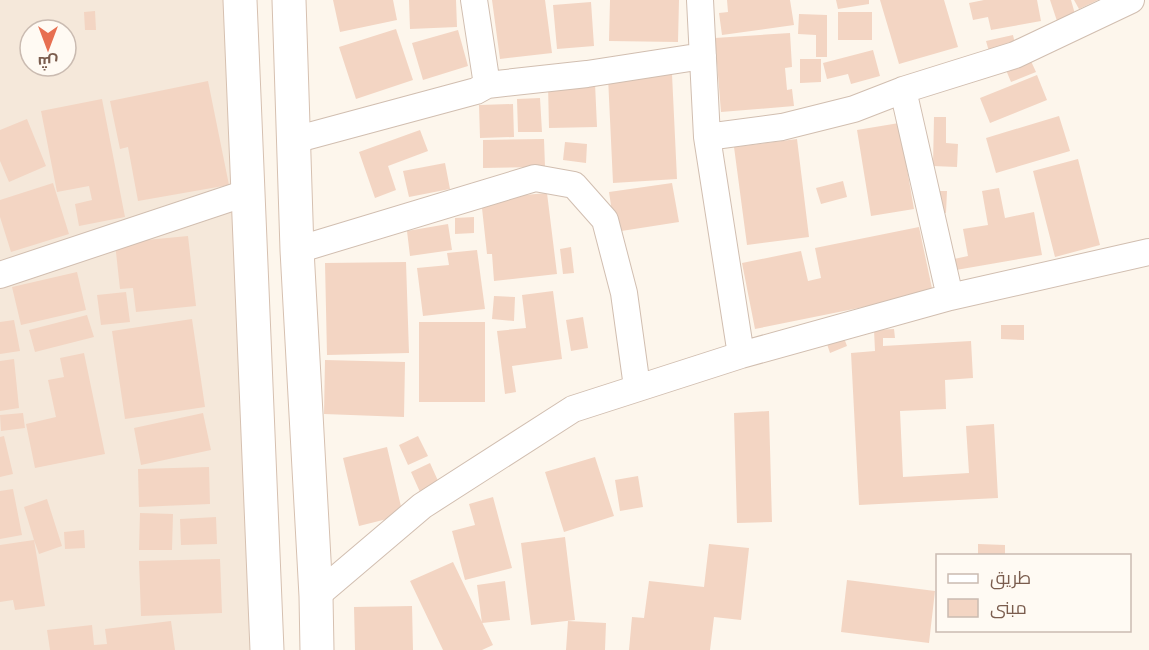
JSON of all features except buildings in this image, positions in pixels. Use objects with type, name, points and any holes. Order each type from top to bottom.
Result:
[{"type":"street","points":[[240,0],[267,650]]},
{"type":"street","points":[[289,0],[297,250],[317,650]]},
{"type":"street","points":[[474,0],[487,85]]},
{"type":"street","points":[[700,0],[707,137],[741,354]]},
{"type":"street","points":[[707,137],[782,127],[854,109],[903,90],[1015,55],[1131,0]]},
{"type":"street","points":[[294,140],[476,91],[487,85],[588,74],[703,56]]},
{"type":"street","points":[[903,90],[950,297]]},
{"type":"street","points":[[297,250],[535,178],[574,185],[605,219],[624,293],[637,387]]},
{"type":"street","points":[[0,275],[249,192]]},
{"type":"street","points":[[316,596],[422,506],[573,409],[741,354],[950,297],[1149,252]]},
{"type":"shaded area","points":[[0,0],[228,0],[273,650],[0,650]]}]
